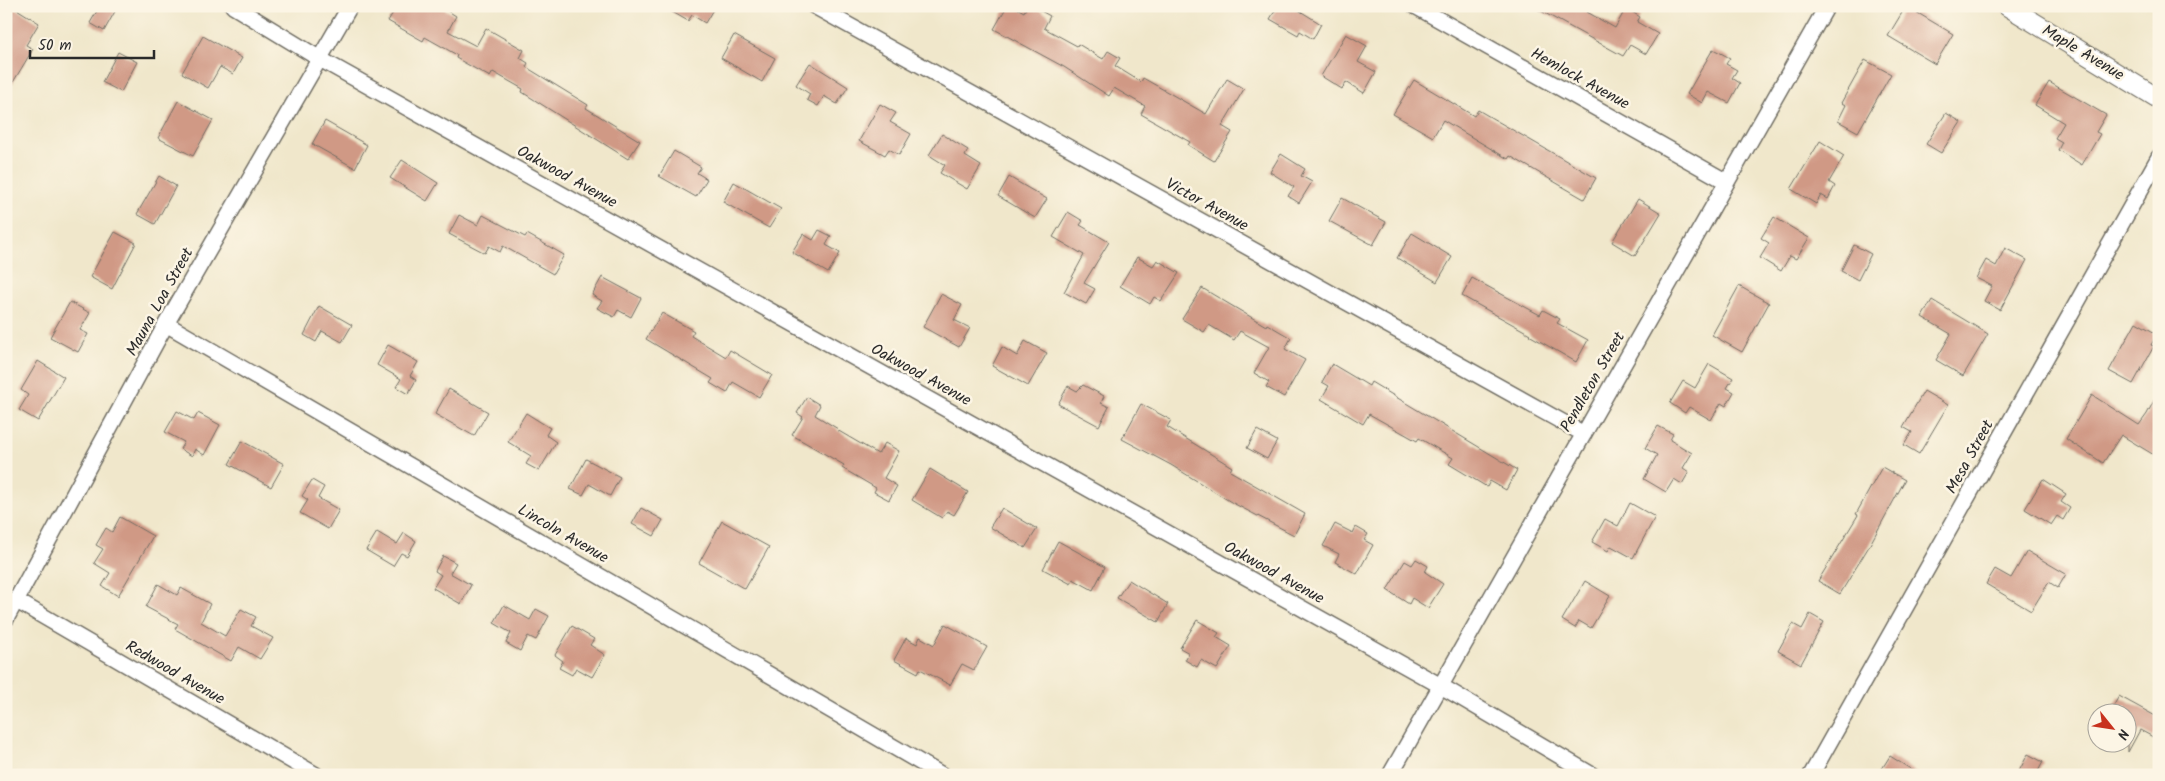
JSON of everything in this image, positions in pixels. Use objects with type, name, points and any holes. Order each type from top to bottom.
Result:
[{"type":"street","name":"Oakwood Avenue","points":[[233,6],[320,59],[1441,686],[1592,775]]},
{"type":"street","name":"Mauna Loa Street","points":[[6,619],[166,324],[350,6]]},
{"type":"street","name":"Victor Avenue","points":[[814,6],[1584,434]]},
{"type":"street","name":"Hemlock Avenue","points":[[1415,6],[1727,182]]},
{"type":"street","name":"Pendleton Street","points":[[1390,775],[1827,6]]},
{"type":"street","name":"Maple Avenue","points":[[2007,6],[2159,99]]},
{"type":"street","name":"Mesa Street","points":[[1812,775],[2159,157]]},
{"type":"street","name":"Lincoln Avenue","points":[[166,324],[942,775]]},
{"type":"street","name":"Redwood Avenue","points":[[17,601],[316,775]]},
{"type":"building","points":[[6,6],[12,6],[39,23],[26,45],[33,49],[6,94]]},
{"type":"building","points":[[100,6],[118,6],[104,31],[90,23]]},
{"type":"building","points":[[397,6],[440,6],[456,16],[448,31],[476,46],[486,28],[524,50],[520,58],[528,63],[526,67],[588,105],[586,108],[640,141],[628,159],[522,92],[523,89],[493,72],[490,77],[456,58],[457,55],[425,37],[423,41],[388,21]]},
{"type":"building","points":[[662,6],[715,6],[705,23],[692,15],[688,21]]},
{"type":"building","points":[[1007,6],[1013,6],[1024,12],[1027,6],[1032,6],[1050,16],[1044,28],[1077,46],[1078,44],[1103,59],[1108,51],[1120,58],[1115,66],[1141,82],[1143,78],[1206,114],[1227,79],[1244,89],[1222,126],[1232,132],[1214,161],[1188,145],[1190,142],[1141,114],[1145,106],[1114,88],[1109,96],[1064,67],[994,29]]},
{"type":"building","points":[[1278,6],[1292,6],[1321,24],[1313,39],[1300,31],[1298,35],[1270,19]]},
{"type":"building","points":[[1532,6],[1590,6],[1587,12],[1615,28],[1626,8],[1640,17],[1637,22],[1658,34],[1646,54],[1630,45],[1623,56]]},
{"type":"building","points":[[1906,6],[1953,34],[1935,64],[1888,36]]},
{"type":"building","points":[[1346,34],[1367,46],[1358,62],[1376,72],[1364,93],[1346,82],[1342,89],[1321,76]]},
{"type":"building","points":[[734,35],[775,58],[762,82],[721,58]]},
{"type":"building","points":[[203,36],[242,58],[233,74],[220,67],[208,88],[182,73]]},
{"type":"building","points":[[1713,49],[1730,58],[1726,64],[1737,70],[1732,78],[1740,83],[1729,103],[1708,92],[1702,103],[1687,94]]},
{"type":"building","points":[[118,52],[137,62],[121,92],[102,82]]},
{"type":"building","points":[[1865,60],[1891,74],[1858,132],[1838,121],[1846,105],[1841,103]]},
{"type":"building","points":[[810,63],[848,87],[837,104],[824,96],[818,106],[807,100],[810,94],[796,85]]},
{"type":"building","points":[[1414,80],[1474,116],[1478,110],[1596,178],[1584,199],[1510,156],[1508,159],[1443,120],[1433,137],[1393,114]]},
{"type":"building","points":[[2049,82],[2106,115],[2096,132],[2100,134],[2082,165],[2058,150],[2062,142],[2055,138],[2064,123],[2035,105]]},
{"type":"building","points":[[178,101],[213,120],[193,156],[158,138]]},
{"type":"building","points":[[880,104],[896,113],[890,122],[911,134],[899,155],[889,149],[885,155],[859,141]]},
{"type":"building","points":[[1946,113],[1961,122],[1941,153],[1926,144]]},
{"type":"building","points":[[325,121],[367,145],[355,168],[312,144]]},
{"type":"building","points":[[942,134],[968,150],[965,156],[981,166],[967,189],[940,173],[945,165],[929,155]]},
{"type":"building","points":[[1820,141],[1844,156],[1829,182],[1835,186],[1828,199],[1821,195],[1816,204],[1791,189]]},
{"type":"building","points":[[674,151],[701,167],[697,173],[707,179],[696,197],[659,176]]},
{"type":"building","points":[[1281,154],[1305,169],[1301,176],[1312,182],[1299,203],[1288,196],[1294,187],[1270,172]]},
{"type":"building","points":[[402,160],[438,183],[427,201],[390,178]]},
{"type":"building","points":[[159,176],[176,186],[155,224],[137,214]]},
{"type":"building","points":[[1009,177],[1047,199],[1035,218],[998,196]]},
{"type":"building","points":[[734,182],[781,209],[769,228],[723,202]]},
{"type":"building","points":[[1342,198],[1386,222],[1373,245],[1329,221]]},
{"type":"building","points":[[1638,199],[1661,213],[1635,256],[1612,242]]},
{"type":"building","points":[[1068,212],[1083,221],[1080,225],[1109,242],[1084,283],[1095,289],[1086,304],[1064,292],[1084,255],[1053,237]]},
{"type":"building","points":[[459,215],[478,225],[483,215],[525,237],[527,234],[564,255],[553,274],[503,246],[500,252],[489,246],[485,253],[449,234]]},
{"type":"building","points":[[1774,217],[1809,238],[1796,259],[1790,256],[1781,271],[1760,258],[1769,243],[1761,238]]},
{"type":"building","points":[[819,230],[831,236],[826,245],[840,253],[828,273],[792,252],[803,234],[813,240]]},
{"type":"building","points":[[115,232],[136,243],[112,289],[90,277]]},
{"type":"building","points":[[1412,233],[1452,257],[1437,282],[1397,258]]},
{"type":"building","points":[[1854,245],[1871,254],[1858,280],[1841,271]]},
{"type":"building","points":[[2005,248],[2027,260],[2000,310],[1984,301],[1992,286],[1976,278],[1986,260],[1996,266]]},
{"type":"building","points":[[1137,257],[1153,266],[1157,260],[1179,273],[1161,301],[1154,297],[1150,304],[1120,286]]},
{"type":"building","points":[[602,277],[641,298],[631,317],[618,310],[614,317],[597,308],[602,301],[592,295]]},
{"type":"building","points":[[1472,278],[1540,315],[1543,310],[1560,319],[1557,323],[1588,340],[1576,362],[1462,296]]},
{"type":"building","points":[[1739,286],[1769,303],[1742,352],[1712,335]]},
{"type":"building","points":[[1202,288],[1266,326],[1267,324],[1291,338],[1285,349],[1305,360],[1284,397],[1266,387],[1269,382],[1254,373],[1269,347],[1240,331],[1234,340],[1209,325],[1204,332],[1182,319]]},
{"type":"building","points":[[941,294],[962,305],[954,320],[970,328],[959,347],[923,327]]},
{"type":"building","points":[[1932,300],[1988,334],[1963,376],[1936,360],[1951,334],[1922,317]]},
{"type":"building","points":[[70,302],[90,313],[80,330],[88,334],[78,352],[50,337]]},
{"type":"building","points":[[319,306],[352,325],[342,342],[322,331],[316,342],[304,335]]},
{"type":"building","points":[[662,313],[694,331],[691,336],[726,357],[730,350],[772,375],[759,397],[733,382],[727,393],[710,383],[713,379],[646,339]]},
{"type":"building","points":[[2136,322],[2157,334],[2151,345],[2154,346],[2133,384],[2109,371]]},
{"type":"building","points":[[1025,341],[1047,353],[1028,386],[992,366],[1002,347],[1017,356]]},
{"type":"building","points":[[388,345],[418,362],[410,376],[416,380],[408,394],[396,387],[401,379],[377,365]]},
{"type":"building","points":[[38,361],[64,377],[38,421],[19,410],[28,395],[21,390]]},
{"type":"building","points":[[1332,364],[1369,386],[1371,382],[1517,470],[1506,490],[1490,481],[1487,487],[1449,464],[1453,458],[1419,438],[1417,441],[1369,414],[1363,424],[1321,399],[1329,386],[1322,382]]},
{"type":"building","points":[[1709,364],[1733,378],[1727,388],[1734,392],[1726,406],[1721,403],[1711,420],[1689,407],[1685,413],[1670,403],[1683,381],[1695,388]]},
{"type":"building","points":[[1083,385],[1104,396],[1101,403],[1109,407],[1099,426],[1058,404],[1068,386],[1077,391]]},
{"type":"building","points":[[449,389],[488,412],[474,436],[435,414]]},
{"type":"building","points":[[1924,391],[1948,405],[1919,454],[1904,445],[1912,432],[1903,427]]},
{"type":"building","points":[[2159,391],[2159,458],[2121,435],[2103,463],[2066,439],[2092,395],[2139,425]]},
{"type":"building","points":[[807,397],[820,405],[815,415],[837,430],[878,454],[885,443],[899,451],[884,478],[897,486],[889,500],[874,492],[876,488],[842,468],[844,465],[792,435],[803,417],[797,413]]},
{"type":"building","points":[[1141,404],[1171,420],[1167,427],[1232,467],[1230,471],[1305,514],[1294,535],[1231,502],[1171,465],[1122,439]]},
{"type":"building","points":[[177,411],[194,420],[198,413],[220,425],[204,455],[195,449],[192,456],[180,449],[184,442],[165,432]]},
{"type":"building","points":[[526,413],[550,428],[546,435],[556,442],[539,471],[526,464],[531,456],[508,442]]},
{"type":"building","points":[[1658,426],[1673,434],[1670,440],[1692,453],[1683,468],[1689,472],[1682,484],[1674,479],[1666,492],[1644,479],[1657,455],[1645,448]]},
{"type":"building","points":[[1257,430],[1277,441],[1267,459],[1247,448]]},
{"type":"building","points":[[242,441],[284,464],[271,487],[229,464]]},
{"type":"building","points":[[586,459],[620,477],[610,496],[589,484],[583,495],[570,489]]},
{"type":"building","points":[[1882,467],[1905,480],[1868,548],[1840,594],[1818,581],[1858,515],[1856,514]]},
{"type":"building","points":[[930,469],[968,492],[954,515],[947,511],[942,518],[912,500]]},
{"type":"building","points":[[2043,479],[2066,494],[2061,502],[2070,508],[2063,520],[2057,516],[2051,525],[2025,509]]},
{"type":"building","points":[[312,480],[324,487],[318,498],[339,510],[328,529],[300,513],[308,500],[302,496]]},
{"type":"building","points":[[1630,503],[1655,517],[1633,558],[1611,546],[1608,551],[1592,542],[1605,519],[1618,526]]},
{"type":"building","points":[[641,508],[663,520],[654,536],[632,524]]},
{"type":"building","points":[[1002,508],[1037,529],[1025,548],[990,527]]},
{"type":"building","points":[[120,517],[153,536],[118,596],[102,586],[110,573],[94,563],[103,549],[96,545],[106,528],[112,532]]},
{"type":"building","points":[[722,521],[769,547],[745,589],[699,563]]},
{"type":"building","points":[[1335,524],[1353,533],[1356,527],[1368,534],[1364,540],[1373,545],[1357,574],[1335,562],[1339,554],[1323,546]]},
{"type":"building","points":[[377,532],[397,544],[404,533],[416,541],[407,556],[401,553],[393,566],[366,550]]},
{"type":"building","points":[[1058,541],[1105,567],[1093,590],[1073,579],[1071,584],[1043,569]]},
{"type":"building","points":[[2027,551],[2066,574],[2058,588],[2049,582],[2031,611],[1986,584],[1995,569],[2011,578]]},
{"type":"building","points":[[443,556],[456,563],[450,573],[471,585],[461,604],[433,588],[441,575],[435,571]]},
{"type":"building","points":[[1416,559],[1428,566],[1425,572],[1443,584],[1428,608],[1412,598],[1409,604],[1387,590],[1405,561],[1412,565]]},
{"type":"building","points":[[1129,580],[1168,604],[1158,622],[1117,598]]},
{"type":"building","points":[[1585,581],[1610,596],[1591,628],[1579,621],[1575,628],[1562,620]]},
{"type":"building","points":[[158,584],[177,595],[181,588],[210,604],[201,622],[225,636],[241,609],[256,617],[251,626],[273,638],[260,659],[239,647],[231,661],[175,629],[178,624],[146,607]]},
{"type":"building","points":[[504,605],[530,620],[536,609],[549,616],[536,640],[528,636],[520,651],[506,643],[511,633],[494,623]]},
{"type":"building","points":[[1810,614],[1824,622],[1801,664],[1778,651],[1793,624],[1802,629]]},
{"type":"building","points":[[1197,620],[1219,633],[1216,637],[1231,646],[1217,669],[1201,660],[1197,667],[1185,660],[1189,653],[1180,648]]},
{"type":"building","points":[[945,624],[987,647],[974,670],[962,664],[950,685],[920,669],[918,673],[894,660],[906,638],[917,644],[920,637],[934,645]]},
{"type":"building","points":[[572,626],[594,639],[590,645],[605,655],[592,677],[576,668],[572,675],[559,668],[563,661],[555,655]]},
{"type":"building","points":[[2119,696],[2134,704],[2115,704]]},
{"type":"building","points":[[2138,706],[2159,718],[2159,726],[2153,737],[2140,730],[2138,734]]},
{"type":"building","points":[[2028,754],[2043,762],[2036,775],[2017,775]]},
{"type":"building","points":[[1890,756],[1920,775],[1878,775]]}]
